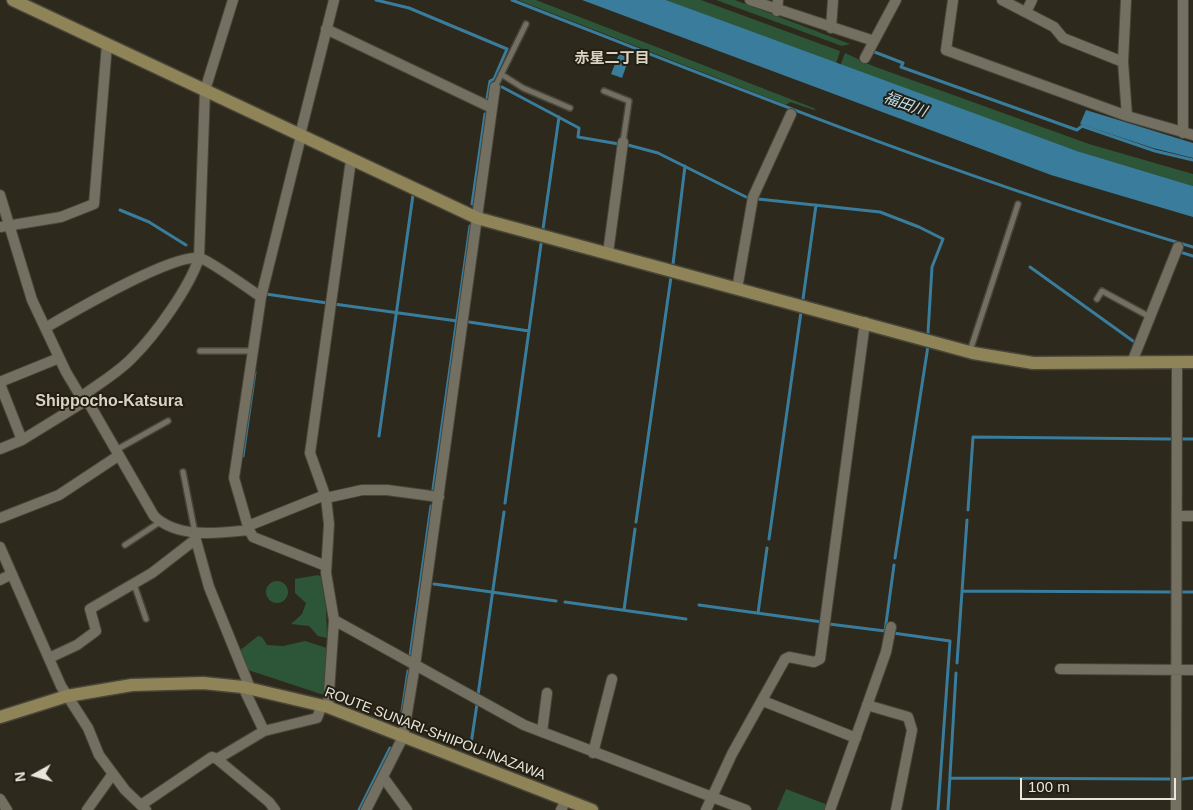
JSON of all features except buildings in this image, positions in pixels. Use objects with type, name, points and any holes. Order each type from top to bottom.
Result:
[{"type":"street","points":[[13,0],[350,160],[478,218],[970,352],[1033,362],[1193,362]]},
{"type":"street","points":[[0,449],[22,440],[84,398],[126,364],[146,342],[178,298],[199,258],[205,90],[233,0]]},
{"type":"street","points":[[326,566],[254,537],[248,528],[234,478],[261,297],[334,0]]},
{"type":"street","points":[[750,0],[778,5],[830,28],[874,41]]},
{"type":"street","points":[[830,28],[833,0]]},
{"type":"street","points":[[865,58],[896,0]]},
{"type":"street","points":[[953,0],[946,50],[1127,116],[1188,134],[1183,0]]},
{"type":"street","points":[[1002,0],[1054,27],[1063,38],[1122,62]]},
{"type":"street","points":[[1026,12],[1032,0]]},
{"type":"street","points":[[1126,0],[1122,62],[1127,116]]},
{"type":"street","points":[[326,29],[492,108]]},
{"type":"street","points":[[5,227],[61,217],[94,204],[107,44]]},
{"type":"street","points":[[366,810],[402,736],[415,666],[495,87]]},
{"type":"street","points":[[737,289],[753,197],[791,114]]},
{"type":"street","points":[[608,253],[623,142]]},
{"type":"street","points":[[217,759],[264,731],[317,718],[325,706],[334,620],[326,566],[329,524],[326,497],[310,453],[350,160]]},
{"type":"street","points":[[0,195],[5,227],[32,300],[59,358],[160,522],[195,535],[248,528],[326,497],[362,490],[387,490],[438,497]]},
{"type":"street","points":[[1132,362],[1178,247]]},
{"type":"street","points":[[45,328],[109,291],[180,260],[199,258],[261,297]]},
{"type":"street","points":[[706,810],[732,754],[785,659],[789,656],[814,662],[820,659],[865,322]]},
{"type":"street","points":[[22,440],[0,383],[59,358]]},
{"type":"street","points":[[1176,810],[1178,362]]},
{"type":"street","points":[[0,518],[59,495],[117,454]]},
{"type":"street","points":[[1176,516],[1193,516]]},
{"type":"street","points":[[49,658],[76,645],[96,632],[90,609],[152,573],[195,535]]},
{"type":"street","points":[[195,535],[209,587],[264,731]]},
{"type":"street","points":[[0,547],[49,658],[68,696],[112,774],[143,807],[212,758],[217,759],[269,802],[275,810]]},
{"type":"street","points":[[0,580],[12,574]]},
{"type":"street","points":[[334,620],[524,726],[746,810]]},
{"type":"street","points":[[830,810],[886,652],[891,628]]},
{"type":"street","points":[[1060,669],[1193,670]]},
{"type":"street","points":[[593,752],[612,679]]},
{"type":"street","name":"ROUTE SUNARI-SHIIPOU-INAZAWA","points":[[0,717],[68,696],[98,689],[165,683],[246,688],[325,706],[402,736],[564,805],[592,810]]},
{"type":"street","points":[[542,732],[547,693]]},
{"type":"street","points":[[763,701],[856,738]]},
{"type":"street","points":[[867,705],[908,718],[912,730],[896,810]]},
{"type":"street","points":[[87,810],[112,774]]},
{"type":"street","points":[[383,777],[406,810]]},
{"type":"street","points":[[0,799],[7,810]]},
{"type":"lane","points":[[495,87],[526,24]]},
{"type":"lane","points":[[501,74],[523,88],[570,108]]},
{"type":"lane","points":[[604,92],[629,101],[623,142]]},
{"type":"lane","points":[[970,352],[1018,204]]},
{"type":"lane","points":[[1097,299],[1102,291],[1150,317]]},
{"type":"lane","points":[[200,351],[253,351]]},
{"type":"lane","points":[[117,454],[168,421]]},
{"type":"lane","points":[[183,472],[195,535]]},
{"type":"lane","points":[[125,545],[160,522]]},
{"type":"lane","points":[[134,584],[146,619]]},
{"type":"green space","points":[[518,0],[536,0],[816,109],[790,102],[786,105]]},
{"type":"green space","points":[[666,0],[701,0],[840,51],[836,64]]},
{"type":"green space","points":[[716,0],[735,0],[850,44],[842,46]]},
{"type":"green space","points":[[845,53],[873,66],[1089,144],[1193,174],[1193,186],[1077,151],[840,66]]},
{"type":"green space","points":[[318,575],[321,577],[326,608],[327,638],[318,636],[309,626],[291,624],[302,614],[306,603],[295,593],[295,579]]},
{"type":"green space","points":[[277,581],[285,584],[288,592],[285,600],[277,603],[269,600],[266,592],[269,584]]},
{"type":"green space","points":[[258,636],[262,637],[267,645],[283,646],[305,641],[330,649],[327,696],[245,669],[238,652]]},
{"type":"green space","points":[[786,789],[828,805],[826,810],[777,810]]},
{"type":"water","name":"福田川","points":[[582,0],[666,0],[1077,151],[1193,186],[1193,217],[1051,175]]},
{"type":"water","points":[[619,54],[629,58],[622,78],[611,74]]},
{"type":"water","points":[[1086,110],[1193,143],[1193,158],[1153,148],[1080,124]]},
{"type":"waterway","points":[[376,0],[409,8],[507,49],[494,79],[490,81],[487,99]]},
{"type":"waterway","points":[[512,0],[765,99],[935,162],[1020,192],[1193,247]]},
{"type":"waterway","points":[[872,51],[903,63],[901,67],[1077,130],[1082,126],[1155,151],[1193,160]]},
{"type":"waterway","points":[[502,87],[579,128],[578,137],[619,144]]},
{"type":"waterway","points":[[472,204],[485,114]]},
{"type":"waterway","points":[[543,229],[559,117]]},
{"type":"waterway","points":[[628,145],[658,153],[746,197]]},
{"type":"waterway","points":[[673,264],[685,166]]},
{"type":"waterway","points":[[379,436],[413,195]]},
{"type":"waterway","points":[[758,199],[880,212],[919,227],[943,239],[932,267],[928,333]]},
{"type":"waterway","points":[[803,299],[816,205]]},
{"type":"waterway","points":[[120,210],[149,222],[186,245]]},
{"type":"waterway","points":[[433,489],[470,226]]},
{"type":"waterway","points":[[505,503],[541,244]]},
{"type":"waterway","points":[[1180,252],[1193,256]]},
{"type":"waterway","points":[[1030,267],[1133,341]]},
{"type":"waterway","points":[[636,522],[671,277]]},
{"type":"waterway","points":[[265,297],[266,294],[327,303]]},
{"type":"waterway","points":[[334,304],[457,321]]},
{"type":"waterway","points":[[769,539],[801,312]]},
{"type":"waterway","points":[[469,322],[529,331]]},
{"type":"waterway","points":[[895,558],[928,346]]},
{"type":"waterway","points":[[243,456],[255,372]]},
{"type":"waterway","points":[[968,510],[973,437],[1170,439]]},
{"type":"waterway","points":[[1182,439],[1193,439]]},
{"type":"waterway","points":[[410,656],[431,506]]},
{"type":"waterway","points":[[478,695],[504,512]]},
{"type":"waterway","points":[[957,663],[967,520]]},
{"type":"waterway","points":[[624,610],[635,529]]},
{"type":"waterway","points":[[758,613],[767,548]]},
{"type":"waterway","points":[[885,631],[894,565]]},
{"type":"waterway","points":[[434,584],[556,601]]},
{"type":"waterway","points":[[962,591],[1171,592]]},
{"type":"waterway","points":[[1182,592],[1193,592]]},
{"type":"waterway","points":[[565,602],[686,619]]},
{"type":"waterway","points":[[699,605],[822,622]]},
{"type":"waterway","points":[[829,624],[885,631]]},
{"type":"waterway","points":[[893,633],[950,641],[938,810]]},
{"type":"waterway","points":[[402,711],[408,671]]},
{"type":"waterway","points":[[948,810],[956,673]]},
{"type":"waterway","points":[[471,744],[477,704]]},
{"type":"waterway","points":[[359,810],[390,748]]},
{"type":"waterway","points":[[950,778],[1170,779]]},
{"type":"waterway","points":[[1182,779],[1193,778]]},
{"type":"district","name":"赤星二丁目","points":[[612,59]]},
{"type":"district","name":"Shippocho-Katsura","points":[[109,402]]}]
